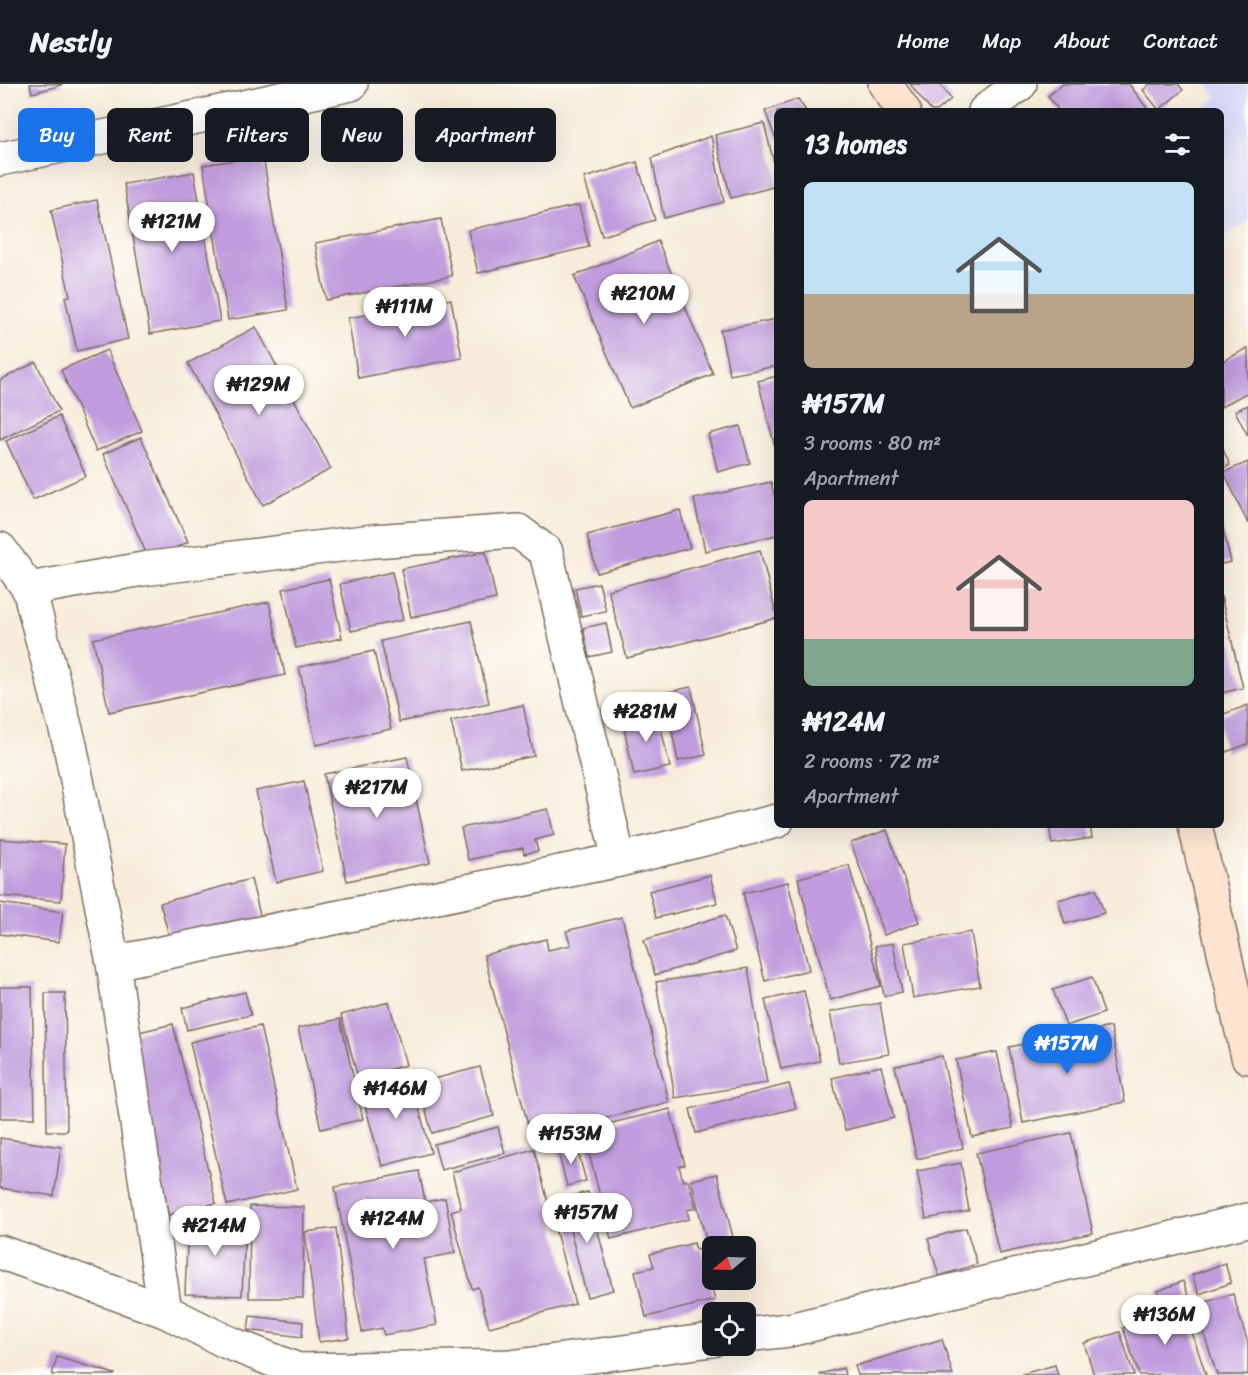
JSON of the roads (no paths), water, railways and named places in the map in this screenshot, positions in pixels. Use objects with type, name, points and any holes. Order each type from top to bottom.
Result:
[{"type":"street","points":[[0,159],[351,84]]},
{"type":"street","points":[[885,84],[902,108]]},
{"type":"street","points":[[989,108],[1020,84]]},
{"type":"street","points":[[29,589],[143,569],[373,541],[518,531],[546,552],[619,860]]},
{"type":"street","points":[[0,549],[29,589],[70,745],[113,963],[165,1311]]},
{"type":"street","points":[[113,963],[619,860],[774,822]]},
{"type":"street","points":[[1196,828],[1248,1057]]},
{"type":"street","points":[[756,1334],[789,1330],[1248,1220]]},
{"type":"street","points":[[0,1252],[165,1311],[227,1342],[298,1370],[519,1366],[702,1341]]}]
